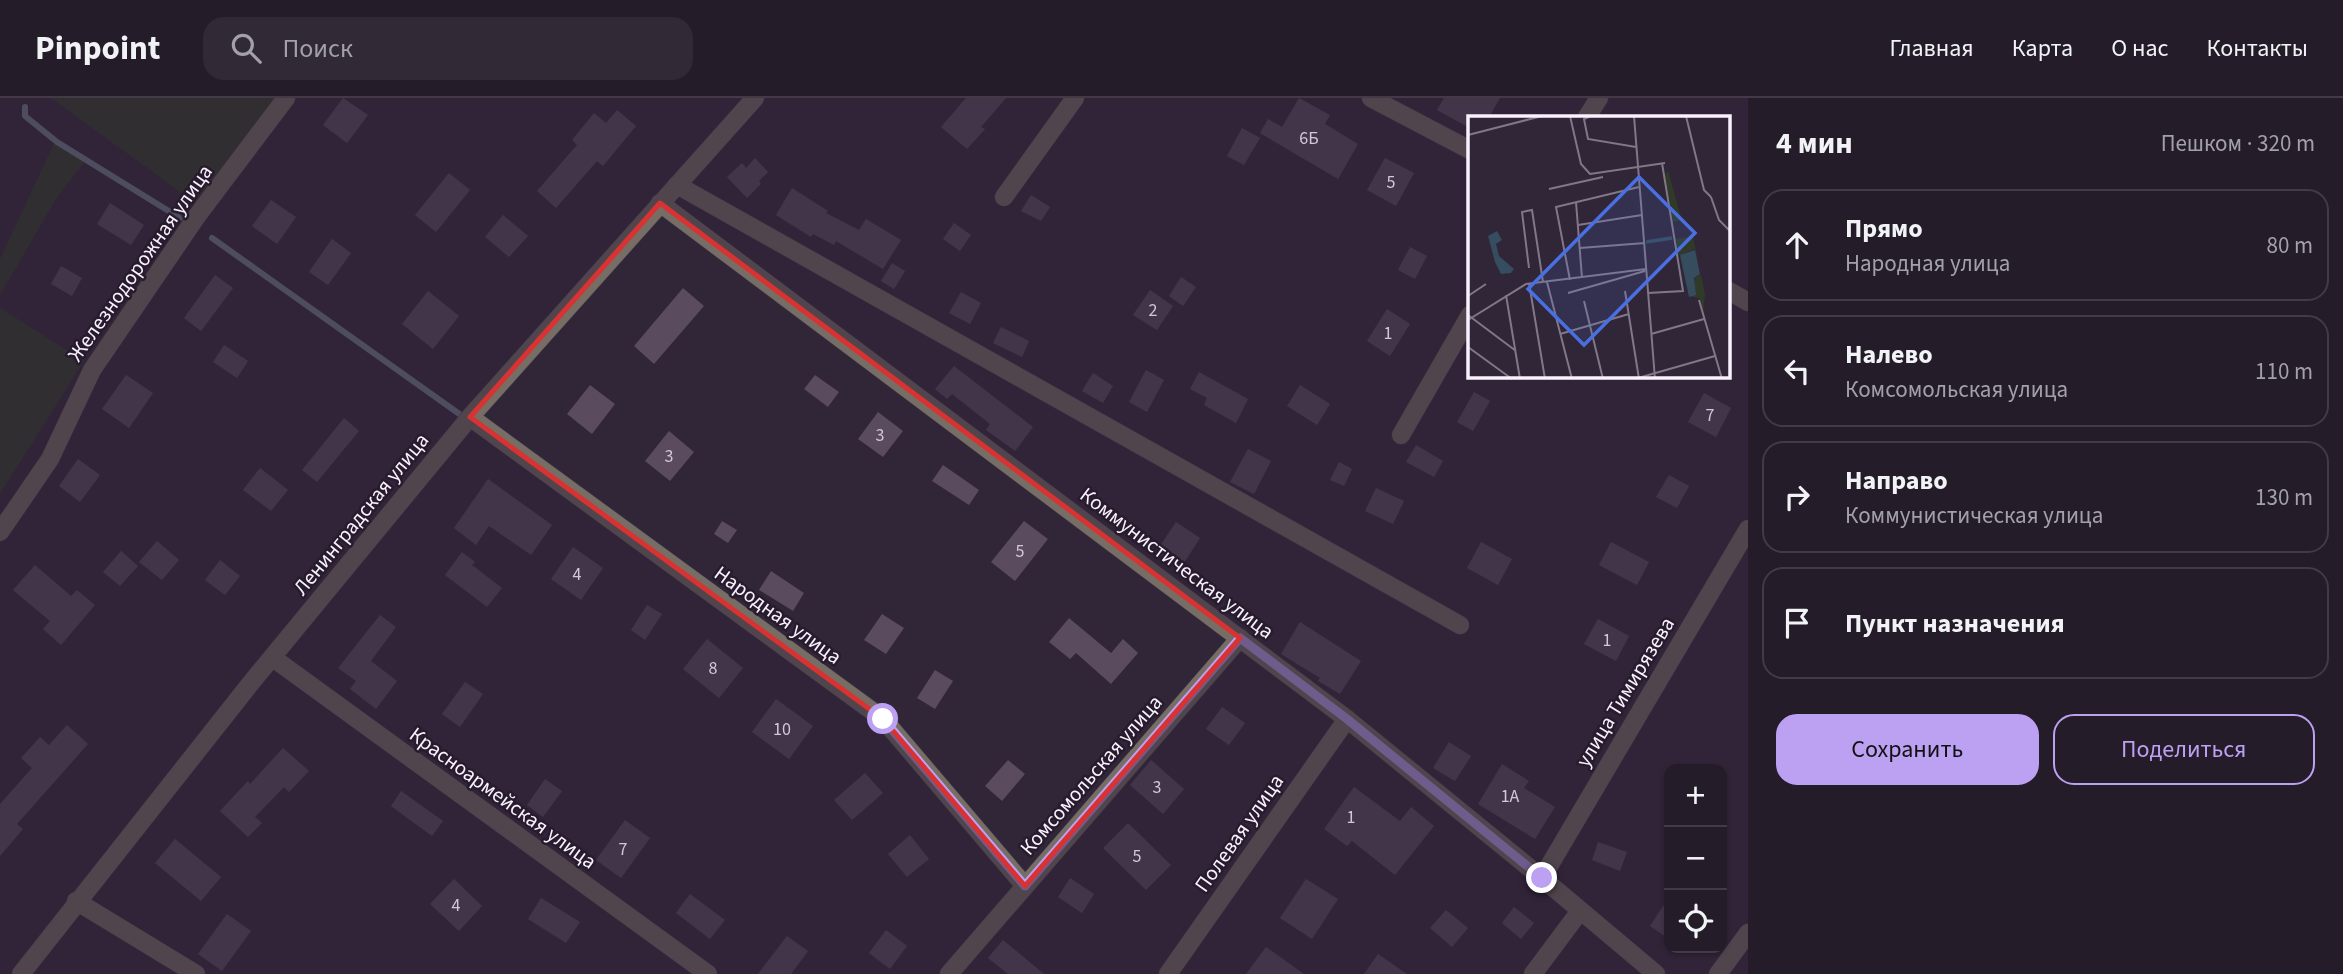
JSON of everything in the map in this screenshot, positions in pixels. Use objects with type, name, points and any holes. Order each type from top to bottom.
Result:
[{"type":"street","name":"Железнодорожная улица","points":[[0,532],[50,459],[92,370],[197,216],[286,98]]},
{"type":"street","name":"Ленинградская улица","points":[[21,974],[76,901],[470,417],[754,98]]},
{"type":"street","points":[[1004,197],[1075,98]]},
{"type":"street","points":[[1371,98],[1468,149]]},
{"type":"street","points":[[1588,116],[1599,98]]},
{"type":"street","points":[[677,185],[1460,625]]},
{"type":"street","name":"Коммунистическая улица","points":[[660,203],[1347,719],[1656,974]]},
{"type":"street","points":[[1730,292],[1748,302]]},
{"type":"street","points":[[1401,435],[1468,318]]},
{"type":"street","name":"Народная улица","points":[[470,417],[883,719],[1025,886]]},
{"type":"street","name":"улица Тимирязева","points":[[1542,878],[1748,529]]},
{"type":"street","name":"Комсомольская улица","points":[[949,974],[1240,638]]},
{"type":"street","name":"Красноармейская улица","points":[[273,658],[708,974]]},
{"type":"street","name":"Полевая улица","points":[[1168,974],[1347,719]]},
{"type":"street","points":[[76,901],[196,974]]},
{"type":"street","points":[[1533,974],[1580,911]]},
{"type":"street","points":[[1718,974],[1748,933]]},
{"type":"highlighted area","points":[[660,203],[1240,638],[1025,886],[883,719],[470,417]]},
{"type":"green space","points":[[51,98],[278,98],[198,205]]},
{"type":"green space","points":[[56,139],[86,160],[56,199],[0,295],[0,259]]},
{"type":"green space","points":[[0,308],[84,361],[0,494]]},
{"type":"building","points":[[343,98],[368,115],[347,143],[323,125]]},
{"type":"building","points":[[966,98],[1006,98],[981,127],[985,129],[967,149],[941,127]]},
{"type":"building","points":[[1299,98],[1330,115],[1325,124],[1358,144],[1338,179],[1260,133],[1268,119],[1282,127]]},
{"type":"building","points":[[1444,98],[1500,98],[1490,116],[1468,116],[1468,127],[1437,110]]},
{"type":"building","points":[[617,110],[636,126],[603,166],[597,161],[556,208],[537,191],[577,145],[572,140],[594,113],[606,123]]},
{"type":"building","points":[[1242,128],[1260,138],[1244,165],[1227,156]]},
{"type":"building","points":[[755,158],[768,172],[747,198],[727,177],[742,163],[746,168]]},
{"type":"building","points":[[1385,158],[1414,173],[1396,206],[1367,190]]},
{"type":"building","points":[[449,173],[470,190],[436,232],[415,215]]},
{"type":"building","points":[[792,188],[828,211],[826,213],[859,230],[866,219],[901,240],[883,269],[836,241],[834,245],[813,234],[811,237],[776,215]]},
{"type":"building","points":[[1031,195],[1050,207],[1041,221],[1021,211]]},
{"type":"building","points":[[271,200],[296,217],[277,244],[252,226]]},
{"type":"building","points":[[110,203],[144,225],[131,245],[97,224]]},
{"type":"building","points":[[503,215],[528,236],[509,257],[485,237]]},
{"type":"building","points":[[954,223],[971,235],[960,251],[943,239]]},
{"type":"building","points":[[332,239],[351,253],[328,285],[309,272]]},
{"type":"building","points":[[1410,247],[1427,256],[1415,279],[1398,270]]},
{"type":"building","points":[[892,263],[905,271],[894,289],[881,281]]},
{"type":"building","points":[[61,266],[82,278],[72,296],[51,284]]},
{"type":"building","points":[[215,275],[233,288],[201,331],[184,318]]},
{"type":"building","points":[[1181,277],[1196,287],[1183,306],[1169,296]]},
{"type":"building","points":[[683,288],[704,306],[654,364],[634,346]]},
{"type":"building","points":[[1150,290],[1173,306],[1157,330],[1133,315]]},
{"type":"building","points":[[428,291],[459,316],[433,349],[402,324]]},
{"type":"building","points":[[961,292],[981,303],[970,324],[949,313]]},
{"type":"building","points":[[1387,309],[1410,324],[1390,356],[1367,341]]},
{"type":"building","points":[[1001,327],[1029,341],[1022,357],[993,343]]},
{"type":"building","points":[[224,345],[248,361],[237,378],[213,362]]},
{"type":"building","points":[[954,366],[1033,427],[1015,451],[986,430],[990,424],[952,394],[947,399],[935,389]]},
{"type":"building","points":[[1146,370],[1164,380],[1147,412],[1129,402]]},
{"type":"building","points":[[1199,372],[1248,399],[1236,423],[1204,405],[1207,398],[1190,389]]},
{"type":"building","points":[[1093,373],[1113,386],[1103,403],[1082,391]]},
{"type":"building","points":[[126,375],[153,393],[129,428],[102,409]]},
{"type":"building","points":[[815,375],[839,392],[828,407],[804,389]]},
{"type":"building","points":[[590,385],[615,404],[592,434],[567,414]]},
{"type":"building","points":[[1300,385],[1330,404],[1317,425],[1287,406]]},
{"type":"building","points":[[1474,392],[1490,401],[1473,431],[1457,422]]},
{"type":"building","points":[[1704,393],[1731,408],[1716,437],[1688,422]]},
{"type":"building","points":[[878,412],[903,431],[883,457],[858,439]]},
{"type":"building","points":[[344,418],[359,431],[317,482],[302,470]]},
{"type":"building","points":[[669,431],[694,452],[670,481],[645,461]]},
{"type":"building","points":[[1416,445],[1443,461],[1434,477],[1406,462]]},
{"type":"building","points":[[1248,449],[1271,461],[1254,494],[1230,482]]},
{"type":"building","points":[[78,459],[100,475],[80,502],[59,486]]},
{"type":"building","points":[[1339,462],[1352,469],[1344,486],[1330,480]]},
{"type":"building","points":[[943,465],[979,490],[969,505],[932,481]]},
{"type":"building","points":[[260,468],[288,490],[271,511],[243,490]]},
{"type":"building","points":[[1669,475],[1689,486],[1677,508],[1656,497]]},
{"type":"building","points":[[488,479],[552,525],[531,555],[489,526],[476,545],[454,528]]},
{"type":"building","points":[[1376,488],[1404,501],[1393,524],[1365,511]]},
{"type":"building","points":[[722,521],[737,530],[728,543],[714,534]]},
{"type":"building","points":[[1024,521],[1048,539],[1015,581],[991,562]]},
{"type":"building","points":[[1176,522],[1200,538],[1180,569],[1156,552]]},
{"type":"building","points":[[157,541],[179,560],[162,580],[139,562]]},
{"type":"building","points":[[1481,542],[1512,559],[1498,585],[1467,568]]},
{"type":"building","points":[[1611,542],[1649,562],[1637,585],[1599,565]]},
{"type":"building","points":[[573,547],[603,568],[581,600],[551,579]]},
{"type":"building","points":[[121,551],[138,566],[120,586],[103,572]]},
{"type":"building","points":[[462,552],[475,562],[472,565],[502,588],[487,607],[445,575]]},
{"type":"building","points":[[220,560],[240,576],[225,595],[205,580]]},
{"type":"building","points":[[35,565],[71,596],[77,590],[95,605],[61,645],[43,629],[50,621],[13,590]]},
{"type":"building","points":[[771,571],[804,593],[793,611],[759,590]]},
{"type":"building","points":[[647,605],[662,614],[645,640],[631,630]]},
{"type":"building","points":[[882,614],[904,628],[886,654],[864,640]]},
{"type":"building","points":[[380,615],[396,627],[371,661],[397,681],[376,709],[350,689],[356,681],[338,668]]},
{"type":"building","points":[[1069,618],[1111,653],[1123,639],[1138,653],[1111,684],[1076,653],[1070,659],[1049,642]]},
{"type":"building","points":[[1598,619],[1629,636],[1616,661],[1584,644]]},
{"type":"building","points":[[1300,622],[1361,661],[1340,694],[1281,654]]},
{"type":"building","points":[[707,639],[743,668],[719,698],[683,669]]},
{"type":"building","points":[[935,670],[953,681],[935,709],[917,698]]},
{"type":"building","points":[[465,682],[483,694],[460,727],[442,714]]},
{"type":"building","points":[[776,699],[813,726],[789,759],[752,732]]},
{"type":"building","points":[[1222,707],[1245,723],[1229,745],[1206,729]]},
{"type":"building","points":[[67,725],[88,744],[17,824],[23,829],[0,856],[0,804],[32,768],[21,758],[40,737],[49,745]]},
{"type":"building","points":[[1449,742],[1471,756],[1455,781],[1433,768]]},
{"type":"building","points":[[283,748],[309,771],[289,792],[284,787],[255,817],[262,823],[248,837],[220,811],[248,781],[250,784]]},
{"type":"building","points":[[1008,760],[1025,774],[1002,801],[985,786]]},
{"type":"building","points":[[1151,760],[1184,789],[1163,814],[1130,785]]},
{"type":"building","points":[[1502,764],[1529,781],[1524,788],[1555,807],[1535,839],[1478,804]]},
{"type":"building","points":[[865,773],[883,793],[852,820],[834,800]]},
{"type":"building","points":[[545,779],[562,791],[543,817],[527,805]]},
{"type":"building","points":[[1354,787],[1400,821],[1411,807],[1434,826],[1395,875],[1352,841],[1347,846],[1324,829]]},
{"type":"building","points":[[401,791],[443,821],[432,836],[391,806]]},
{"type":"building","points":[[625,820],[650,838],[621,878],[596,860]]},
{"type":"building","points":[[1128,823],[1171,865],[1146,890],[1103,848]]},
{"type":"building","points":[[910,835],[929,859],[907,877],[888,854]]},
{"type":"building","points":[[175,839],[221,877],[201,901],[155,863]]},
{"type":"building","points":[[1598,842],[1627,852],[1620,871],[1592,860]]},
{"type":"building","points":[[1070,878],[1094,894],[1082,913],[1058,897]]},
{"type":"building","points":[[454,879],[482,906],[459,931],[430,904]]},
{"type":"building","points":[[1306,879],[1338,899],[1312,939],[1280,918]]},
{"type":"building","points":[[690,894],[725,920],[710,939],[676,913]]},
{"type":"building","points":[[541,898],[580,922],[566,943],[528,919]]},
{"type":"building","points":[[1664,905],[1664,936],[1650,926]]},
{"type":"building","points":[[1514,907],[1534,923],[1521,939],[1502,923]]},
{"type":"building","points":[[1446,910],[1468,928],[1452,947],[1430,928]]},
{"type":"building","points":[[227,914],[251,931],[222,971],[198,954]]},
{"type":"building","points":[[886,930],[907,946],[890,969],[869,953]]},
{"type":"building","points":[[787,936],[808,951],[791,974],[758,974]]},
{"type":"building","points":[[1003,940],[1044,974],[1008,974],[988,958]]},
{"type":"building","points":[[1266,947],[1304,974],[1246,974]]},
{"type":"building","points":[[1378,954],[1407,974],[1364,974]]},
{"type":"waterway","points":[[25,107],[25,116],[57,142],[180,218]]},
{"type":"waterway","points":[[212,238],[465,418]]},
{"type":"route","points":[[883,719],[1025,886],[1240,638],[1347,719],[1542,878]]}]
